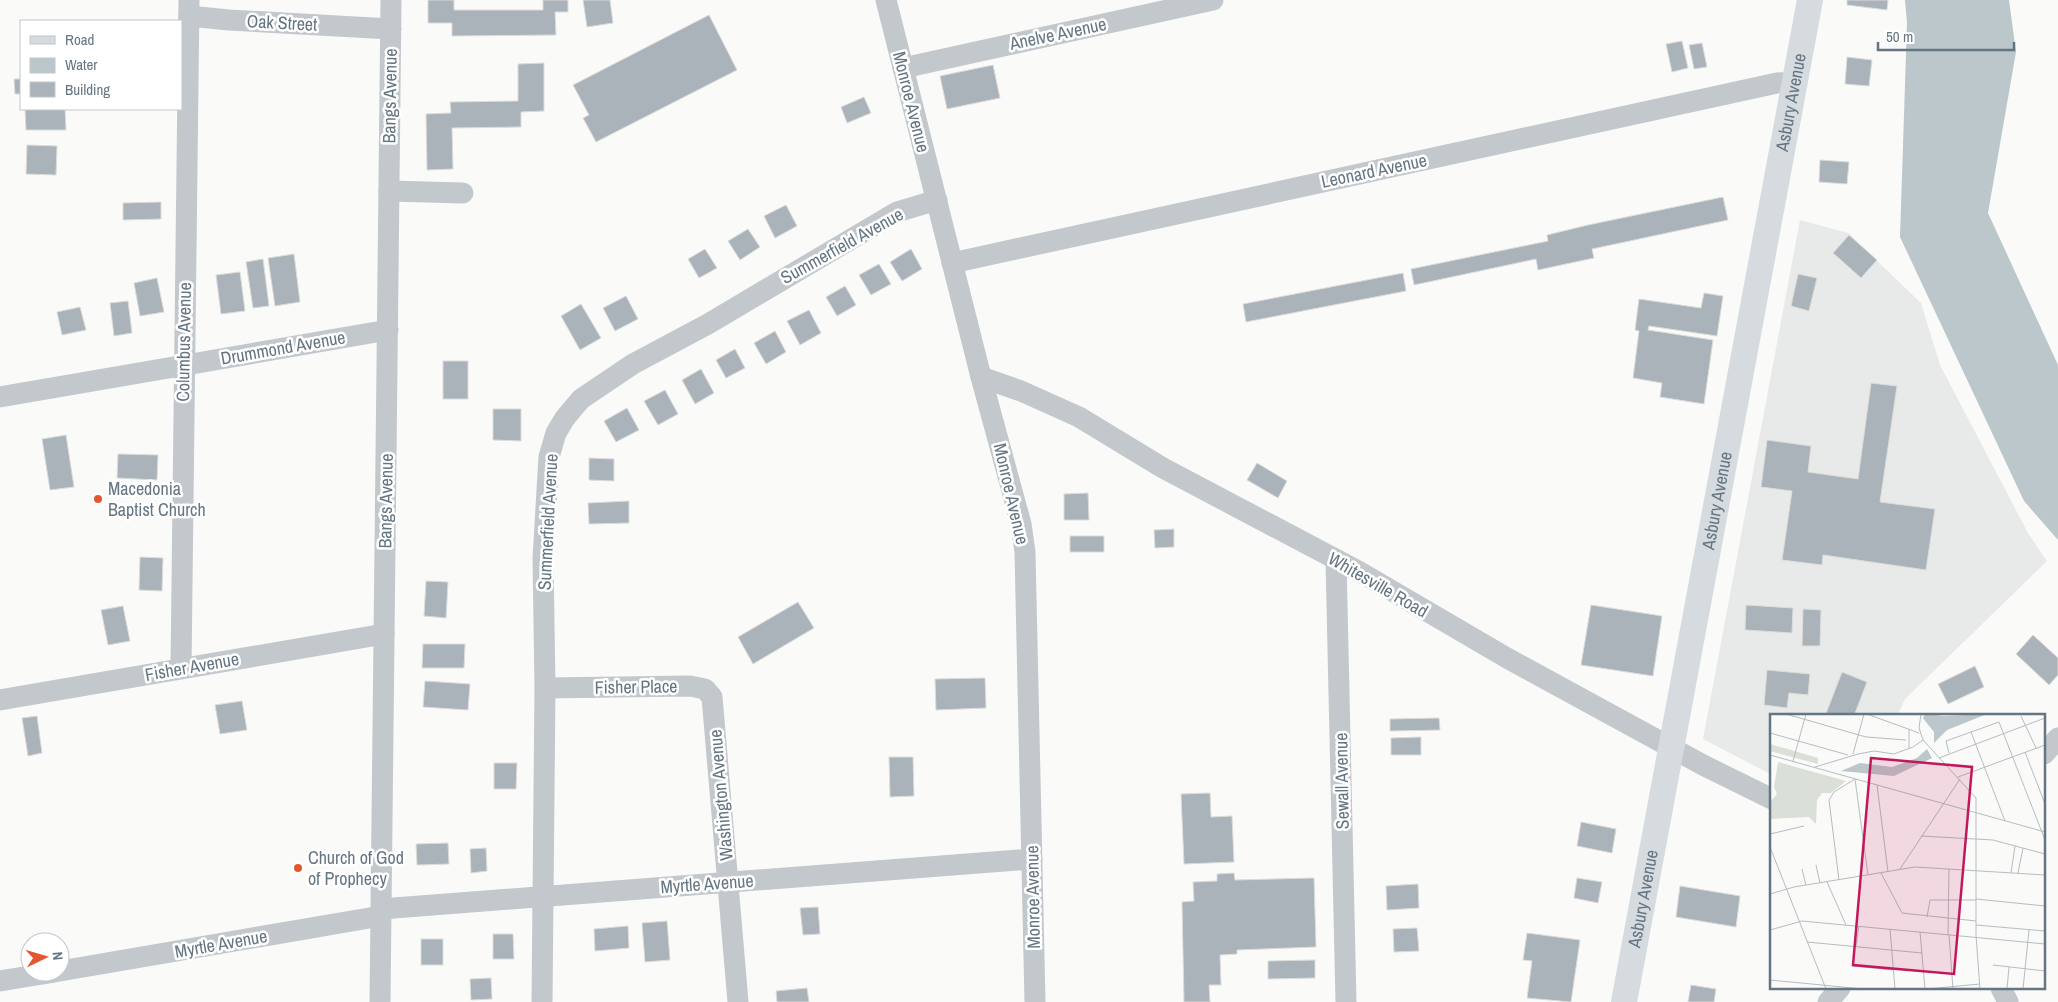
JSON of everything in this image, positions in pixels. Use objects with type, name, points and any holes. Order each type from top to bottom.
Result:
[{"type":"main road","name":"Asbury Avenue","points":[[1624,1002],[1810,0]]},
{"type":"street","name":"Bangs Avenue","points":[[380,1002],[391,0]]},
{"type":"street","name":"Monroe Avenue","points":[[886,0],[981,377],[1021,524],[1025,552],[1035,1002]]},
{"type":"street","name":"Anelve Avenue","points":[[903,68],[1213,0]]},
{"type":"street","name":"Oak Street","points":[[189,8],[229,20],[391,29]]},
{"type":"street","name":"Columbus Avenue","points":[[181,668],[189,8]]},
{"type":"street","name":"Leonard Avenue","points":[[952,263],[1748,90],[1795,82]]},
{"type":"street","points":[[389,192],[463,193]]},
{"type":"street","name":"Summerfield Avenue","points":[[542,1002],[543,558],[549,457],[556,433],[565,418],[581,399],[633,364],[708,324],[897,212],[937,200]]},
{"type":"street","name":"Drummond Avenue","points":[[0,398],[388,330]]},
{"type":"street","name":"Whitesville Road","points":[[981,377],[1020,391],[1079,418],[1163,468],[1360,572],[1507,658],[1671,747],[1770,798]]},
{"type":"street","name":"Sewall Avenue","points":[[1336,561],[1346,1002]]},
{"type":"street","name":"Fisher Avenue","points":[[0,700],[384,634]]},
{"type":"street","name":"Fisher Place","points":[[544,688],[690,686],[705,689],[712,697],[713,708]]},
{"type":"street","name":"Washington Avenue","points":[[713,708],[738,1002]]},
{"type":"street","points":[[2046,752],[2058,738]]},
{"type":"street","name":"Myrtle Avenue","points":[[70,969],[381,913],[543,896],[1032,859]]},
{"type":"street","points":[[0,981],[20,978]]},
{"type":"street","points":[[1828,1002],[1838,990]]},
{"type":"street","points":[[2002,990],[2008,1002]]},
{"type":"shaded area","points":[[1800,220],[1848,233],[1921,303],[1940,365],[2028,533],[2047,561],[1905,699],[1898,714],[1770,714],[1770,774],[1703,739]]},
{"type":"water","points":[[1905,0],[2009,0],[2016,52],[1988,213],[2058,365],[2058,540],[2024,501],[1900,237],[1907,23]]},
{"type":"building","points":[[428,0],[454,0],[454,10],[543,10],[543,0],[568,0],[568,12],[555,12],[556,35],[452,36],[452,23],[428,23]]},
{"type":"building","points":[[583,0],[610,0],[613,23],[587,27]]},
{"type":"building","points":[[1847,0],[1888,0],[1887,10],[1847,5]]},
{"type":"building","points":[[709,15],[737,70],[596,142],[583,118],[589,115],[573,85]]},
{"type":"building","points":[[1682,41],[1688,68],[1672,72],[1666,44]]},
{"type":"building","points":[[1702,43],[1707,67],[1694,69],[1689,45]]},
{"type":"building","points":[[1847,57],[1872,60],[1869,86],[1845,84]]},
{"type":"building","points":[[544,63],[544,111],[521,112],[521,127],[452,128],[453,169],[427,170],[426,114],[451,113],[450,102],[518,101],[518,64]]},
{"type":"building","points":[[993,65],[1000,98],[947,109],[940,76]]},
{"type":"building","points":[[14,79],[20,79],[20,94],[15,94]]},
{"type":"building","points":[[864,97],[871,113],[847,123],[841,107]]},
{"type":"building","points":[[25,110],[65,110],[66,130],[26,130]]},
{"type":"building","points":[[27,145],[57,146],[56,175],[26,174]]},
{"type":"building","points":[[1820,160],[1849,162],[1847,184],[1819,182]]},
{"type":"building","points":[[1723,197],[1728,220],[1592,249],[1594,258],[1538,270],[1536,259],[1414,285],[1411,269],[1548,241],[1547,235]]},
{"type":"building","points":[[161,202],[161,219],[123,220],[123,203]]},
{"type":"building","points":[[786,205],[797,226],[775,238],[764,216]]},
{"type":"building","points":[[748,229],[760,247],[740,260],[728,241]]},
{"type":"building","points":[[1849,235],[1877,260],[1861,278],[1833,253]]},
{"type":"building","points":[[705,249],[717,268],[699,278],[688,259]]},
{"type":"building","points":[[911,249],[922,269],[902,281],[890,262]]},
{"type":"building","points":[[294,254],[300,302],[275,306],[268,258]]},
{"type":"building","points":[[263,259],[269,306],[253,308],[246,262]]},
{"type":"building","points":[[879,264],[891,284],[871,295],[859,275]]},
{"type":"building","points":[[240,272],[245,311],[221,314],[216,275]]},
{"type":"building","points":[[1403,273],[1406,291],[1246,322],[1243,304]]},
{"type":"building","points":[[1798,274],[1817,278],[1809,311],[1791,306]]},
{"type":"building","points":[[157,278],[164,312],[140,316],[134,283]]},
{"type":"building","points":[[845,286],[856,305],[837,316],[826,297]]},
{"type":"building","points":[[1704,293],[1723,296],[1717,336],[1649,326],[1648,330],[1713,340],[1704,404],[1660,397],[1662,383],[1633,378],[1639,331],[1635,330],[1639,299],[1701,308]]},
{"type":"building","points":[[626,296],[638,319],[615,331],[603,308]]},
{"type":"building","points":[[128,301],[132,333],[114,336],[110,303]]},
{"type":"building","points":[[581,304],[601,338],[580,350],[561,316]]},
{"type":"building","points":[[80,307],[86,330],[62,335],[57,312]]},
{"type":"building","points":[[809,310],[821,333],[800,345],[787,321]]},
{"type":"building","points":[[775,331],[786,352],[766,364],[754,343]]},
{"type":"building","points":[[735,349],[745,368],[726,378],[716,360]]},
{"type":"building","points":[[443,361],[468,361],[468,399],[443,399]]},
{"type":"building","points":[[701,369],[714,393],[695,404],[682,380]]},
{"type":"building","points":[[1871,383],[1897,386],[1880,502],[1935,509],[1926,570],[1823,555],[1822,565],[1782,560],[1792,491],[1761,487],[1767,440],[1811,446],[1808,472],[1858,479]]},
{"type":"building","points":[[665,390],[678,414],[658,425],[644,401]]},
{"type":"building","points":[[627,408],[639,430],[616,442],[604,421]]},
{"type":"building","points":[[493,409],[521,409],[521,441],[493,440]]},
{"type":"building","points":[[66,435],[74,487],[50,490],[42,439]]},
{"type":"building","points":[[118,454],[158,455],[157,480],[117,478]]},
{"type":"building","points":[[589,458],[614,459],[614,481],[589,480]]},
{"type":"building","points":[[1257,463],[1287,481],[1278,498],[1247,480]]},
{"type":"building","points":[[1088,493],[1089,520],[1064,520],[1064,494]]},
{"type":"building","points":[[629,501],[629,523],[589,524],[588,503]]},
{"type":"building","points":[[1174,529],[1174,547],[1155,548],[1154,530]]},
{"type":"building","points":[[1070,536],[1104,536],[1104,552],[1070,552]]},
{"type":"building","points":[[140,557],[163,558],[162,591],[139,590]]},
{"type":"building","points":[[426,581],[448,582],[446,618],[424,616]]},
{"type":"building","points":[[798,602],[814,628],[753,664],[738,637]]},
{"type":"building","points":[[1591,605],[1662,616],[1653,676],[1581,665]]},
{"type":"building","points":[[1746,605],[1793,608],[1792,633],[1745,630]]},
{"type":"building","points":[[123,606],[130,641],[108,645],[101,610]]},
{"type":"building","points":[[1803,609],[1821,610],[1820,646],[1802,646]]},
{"type":"building","points":[[2033,635],[2058,658],[2058,675],[2049,685],[2016,654]]},
{"type":"building","points":[[423,644],[465,644],[464,668],[422,668]]},
{"type":"building","points":[[1975,666],[1984,687],[1948,704],[1938,684]]},
{"type":"building","points":[[1767,670],[1810,674],[1808,695],[1789,693],[1787,708],[1764,705]]},
{"type":"building","points":[[1842,672],[1867,682],[1855,714],[1826,714]]},
{"type":"building","points":[[985,678],[986,708],[936,710],[935,679]]},
{"type":"building","points":[[425,681],[470,684],[468,710],[423,707]]},
{"type":"building","points":[[242,701],[247,730],[220,734],[215,705]]},
{"type":"building","points":[[37,716],[42,753],[28,756],[22,718]]},
{"type":"building","points":[[1439,718],[1440,730],[1390,731],[1390,719]]},
{"type":"building","points":[[1421,737],[1421,755],[1391,755],[1391,738]]},
{"type":"building","points":[[889,757],[913,757],[914,796],[890,797]]},
{"type":"building","points":[[494,763],[517,763],[516,789],[494,789]]},
{"type":"building","points":[[1210,793],[1211,817],[1232,816],[1234,862],[1184,864],[1181,794]]},
{"type":"building","points":[[1581,822],[1616,829],[1612,853],[1577,846]]},
{"type":"building","points":[[448,843],[449,864],[417,865],[416,844]]},
{"type":"building","points":[[486,848],[487,871],[471,873],[470,849]]},
{"type":"building","points":[[1234,873],[1235,880],[1314,878],[1316,947],[1237,950],[1237,954],[1220,955],[1221,985],[1209,985],[1210,1002],[1184,1002],[1182,902],[1194,901],[1193,882],[1217,881],[1217,874]]},
{"type":"building","points":[[1577,878],[1602,882],[1598,903],[1574,898]]},
{"type":"building","points":[[1418,884],[1419,908],[1387,910],[1386,886]]},
{"type":"building","points":[[1680,886],[1740,896],[1736,927],[1676,917]]},
{"type":"building","points":[[818,907],[820,934],[803,935],[800,908]]},
{"type":"building","points":[[667,921],[670,960],[645,962],[642,923]]},
{"type":"building","points":[[628,926],[629,948],[595,951],[594,929]]},
{"type":"building","points":[[1417,928],[1419,951],[1394,952],[1393,929]]},
{"type":"building","points":[[1527,933],[1580,940],[1571,1002],[1527,998],[1532,961],[1523,960]]},
{"type":"building","points":[[493,934],[513,934],[514,959],[493,959]]},
{"type":"building","points":[[421,939],[443,939],[443,965],[421,965]]},
{"type":"building","points":[[1315,960],[1315,978],[1268,979],[1268,961]]},
{"type":"building","points":[[491,978],[492,999],[471,1000],[470,979]]},
{"type":"building","points":[[1691,985],[1716,989],[1714,1002],[1688,1002]]},
{"type":"building","points":[[807,988],[809,1002],[777,1002],[776,991]]},
{"type":"place","name":"Macedonia Baptist Church","points":[[98,499]]},
{"type":"place","name":"Church of God of Prophecy","points":[[298,868]]}]
